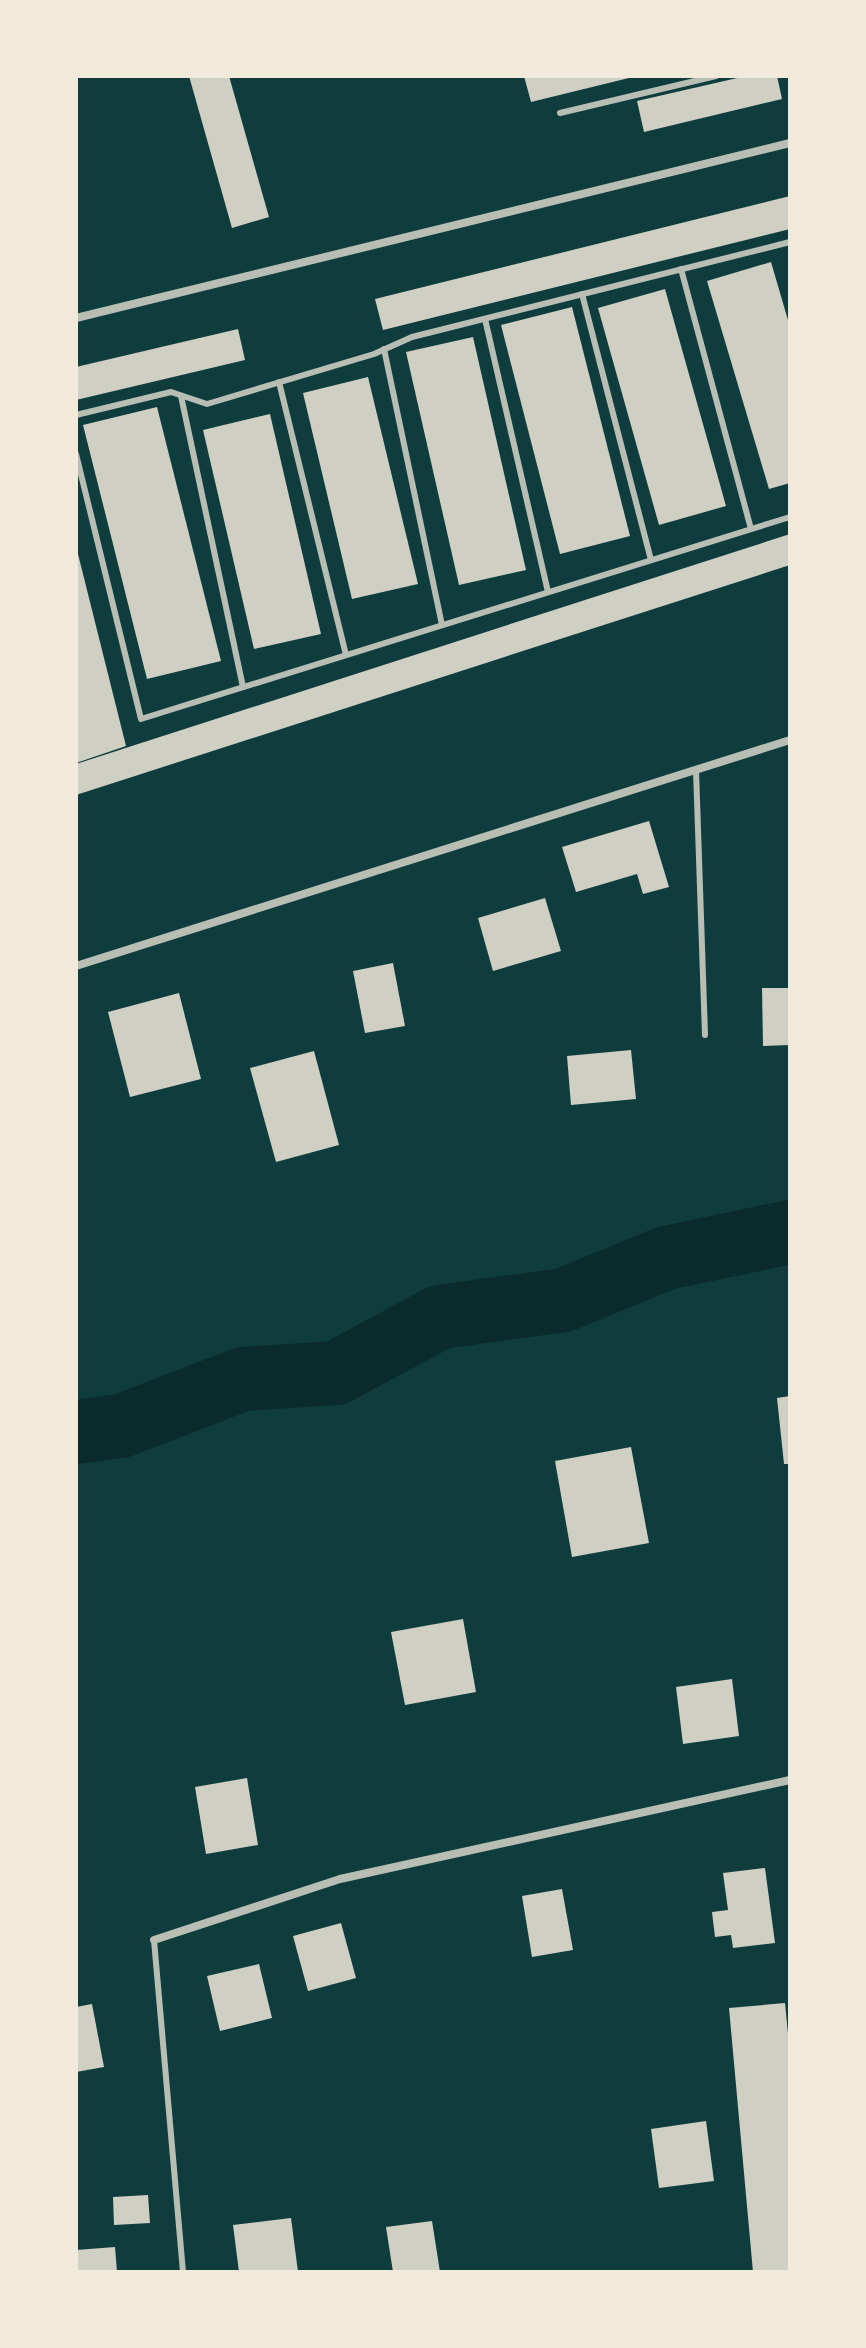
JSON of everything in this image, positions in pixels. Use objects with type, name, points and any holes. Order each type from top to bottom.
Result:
[{"type":"street","points":[[76,318],[790,143]]},
{"type":"street","points":[[76,966],[790,740]]},
{"type":"street","points":[[154,1940],[340,1879],[790,1780]]},
{"type":"lane","points":[[560,113],[716,76]]},
{"type":"lane","points":[[76,415],[171,392],[207,404],[384,349],[412,337],[789,244]]},
{"type":"lane","points":[[681,269],[751,529]]},
{"type":"lane","points":[[582,294],[651,560]]},
{"type":"lane","points":[[485,319],[548,592]]},
{"type":"lane","points":[[384,349],[442,625]]},
{"type":"lane","points":[[279,382],[346,655]]},
{"type":"lane","points":[[181,396],[243,687]]},
{"type":"lane","points":[[76,454],[141,719],[790,517]]},
{"type":"lane","points":[[696,770],[705,1035]]},
{"type":"lane","points":[[154,1940],[183,2272]]},
{"type":"building","points":[[189,76],[229,76],[269,217],[232,228]]},
{"type":"building","points":[[524,76],[633,76],[633,77],[531,102]]},
{"type":"building","points":[[746,76],[777,76],[782,99],[644,132],[637,101]]},
{"type":"building","points":[[790,196],[790,229],[383,330],[375,299]]},
{"type":"building","points":[[771,262],[790,327],[790,483],[769,489],[707,281]]},
{"type":"building","points":[[665,289],[726,506],[659,525],[598,308]]},
{"type":"building","points":[[572,307],[630,536],[560,554],[501,325]]},
{"type":"building","points":[[238,329],[245,360],[76,400],[76,367]]},
{"type":"building","points":[[473,337],[526,570],[459,585],[406,352]]},
{"type":"building","points":[[368,377],[418,584],[352,599],[303,393]]},
{"type":"building","points":[[157,407],[221,661],[147,679],[83,425]]},
{"type":"building","points":[[270,414],[321,634],[254,649],[203,430]]},
{"type":"building","points":[[790,534],[790,565],[76,795],[76,764]]},
{"type":"building","points":[[76,546],[126,746],[76,763]]},
{"type":"building","points":[[649,821],[669,887],[643,894],[637,874],[576,892],[562,847]]},
{"type":"building","points":[[545,898],[561,951],[493,971],[478,918]]},
{"type":"building","points":[[393,963],[405,1026],[365,1033],[353,971]]},
{"type":"building","points":[[762,988],[790,988],[790,1045],[763,1046]]},
{"type":"building","points":[[179,993],[201,1079],[130,1097],[108,1012]]},
{"type":"building","points":[[631,1050],[636,1099],[571,1105],[567,1056]]},
{"type":"building","points":[[314,1051],[339,1145],[276,1162],[250,1068]]},
{"type":"building","points":[[790,1396],[790,1464],[784,1464],[777,1398]]},
{"type":"building","points":[[631,1447],[649,1543],[572,1557],[555,1461]]},
{"type":"building","points":[[463,1619],[476,1692],[405,1705],[391,1632]]},
{"type":"building","points":[[732,1679],[739,1736],[683,1744],[676,1687]]},
{"type":"building","points":[[247,1778],[258,1845],[206,1854],[195,1787]]},
{"type":"building","points":[[765,1868],[775,1943],[733,1948],[731,1935],[715,1937],[712,1912],[728,1910],[723,1873]]},
{"type":"building","points":[[562,1889],[573,1950],[532,1957],[522,1896]]},
{"type":"building","points":[[341,1923],[356,1978],[308,1991],[293,1936]]},
{"type":"building","points":[[259,1964],[272,2018],[220,2031],[207,1976]]},
{"type":"building","points":[[785,2003],[790,2054],[790,2272],[753,2272],[729,2008]]},
{"type":"building","points":[[92,2004],[104,2067],[76,2072],[76,2007]]},
{"type":"building","points":[[706,2121],[714,2181],[659,2188],[651,2129]]},
{"type":"building","points":[[148,2195],[150,2223],[114,2225],[113,2197]]},
{"type":"building","points":[[291,2218],[298,2272],[239,2272],[233,2225]]},
{"type":"building","points":[[432,2221],[440,2272],[393,2272],[386,2227]]},
{"type":"building","points":[[115,2247],[117,2272],[76,2272],[76,2250]]},
{"type":"waterway","points":[[76,1432],[121,1426],[243,1379],[336,1373],[440,1317],[564,1300],[666,1258],[790,1232]]}]
